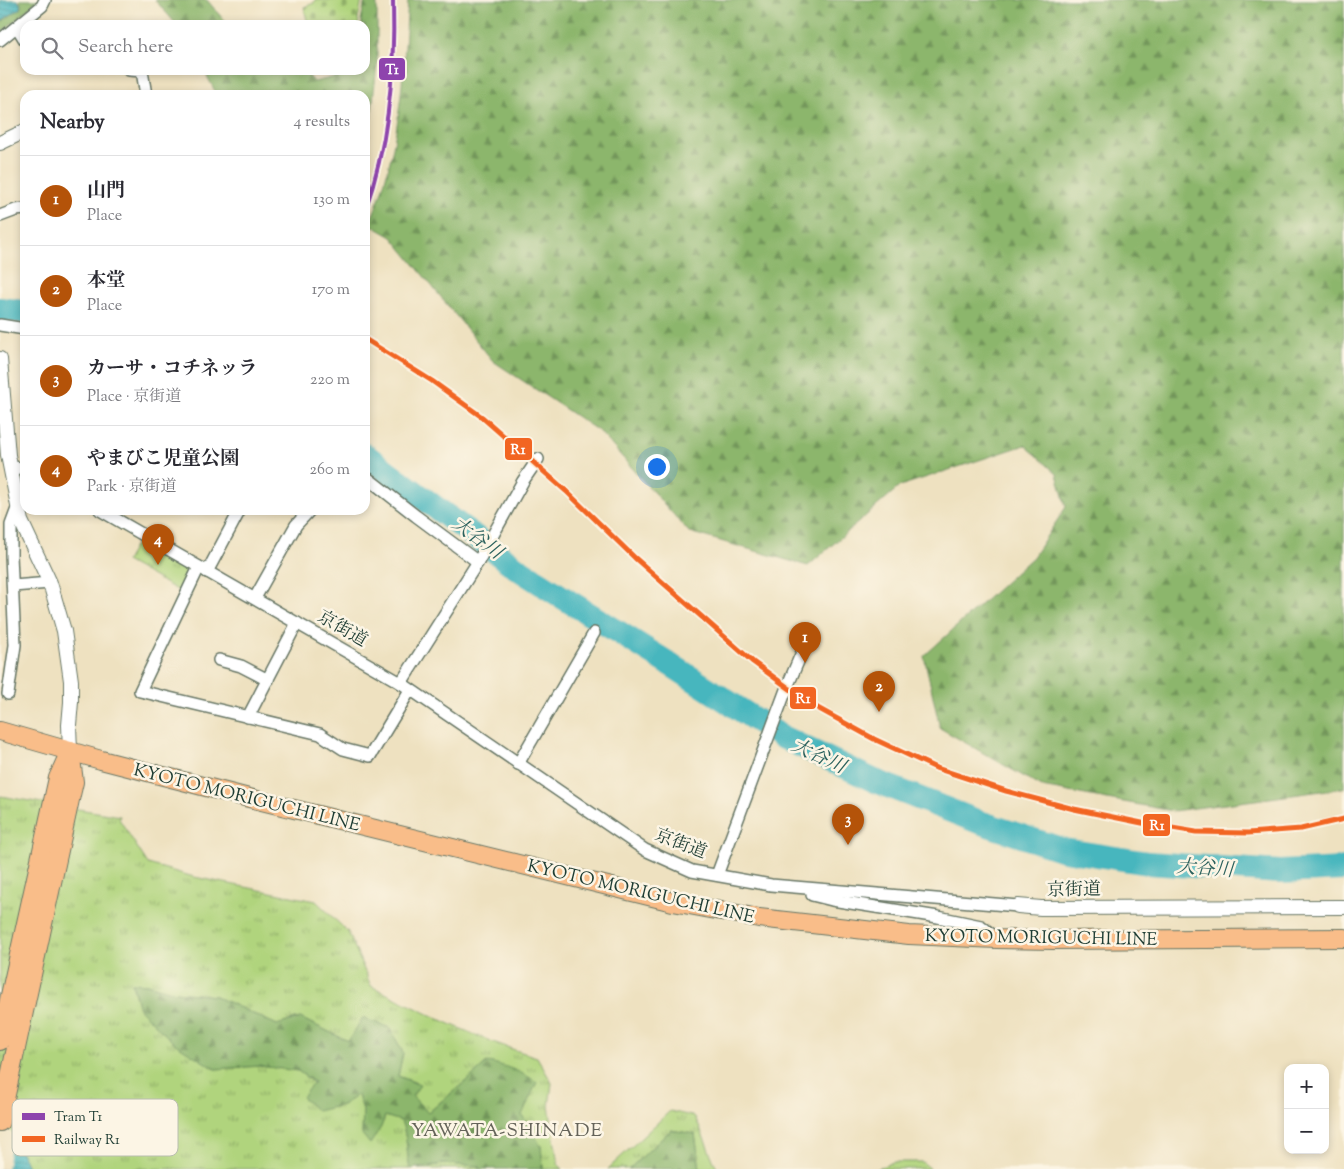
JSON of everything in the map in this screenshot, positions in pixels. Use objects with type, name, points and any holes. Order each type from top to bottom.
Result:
[{"type":"main road","name":"KYOTO MORIGUCHI LINE","points":[[0,731],[246,797],[673,902],[759,918],[909,935],[997,939],[1344,938]]},
{"type":"main road","points":[[0,1042],[64,793],[74,782],[70,751]]},
{"type":"main road","points":[[0,1122],[64,793]]},
{"type":"street","points":[[25,20],[42,6],[45,0]]},
{"type":"street","points":[[0,40],[20,24]]},
{"type":"street","points":[[17,27],[20,32]]},
{"type":"street","points":[[143,75],[145,90]]},
{"type":"street","points":[[0,143],[20,133]]},
{"type":"street","points":[[0,216],[20,210]]},
{"type":"street","points":[[0,325],[20,328]]},
{"type":"street","points":[[0,359],[6,459],[20,514]]},
{"type":"street","points":[[6,459],[20,466]]},
{"type":"street","points":[[237,515],[203,570],[140,692],[320,734],[343,749],[370,756],[406,686],[538,459]]},
{"type":"street","points":[[370,480],[479,561]]},
{"type":"street","points":[[8,694],[15,645],[11,525],[18,506]]},
{"type":"street","points":[[20,515],[50,583],[64,631],[68,656],[71,702],[69,725],[70,751]]},
{"type":"street","name":"京街道","points":[[109,515],[406,686],[645,850],[692,870],[771,885],[1018,906],[1344,907]]},
{"type":"street","points":[[255,598],[296,525],[305,515]]},
{"type":"street","points":[[13,586],[50,583]]},
{"type":"street","points":[[248,717],[297,623]]},
{"type":"street","points":[[518,764],[594,633]]},
{"type":"street","points":[[717,875],[787,687],[806,643]]},
{"type":"street","points":[[219,660],[240,666],[268,680]]},
{"type":"street","points":[[771,885],[832,900],[981,926],[997,939]]},
{"type":"green space","points":[[19,0],[38,0],[0,34],[0,23],[21,8]]},
{"type":"green space","points":[[155,0],[207,0],[224,20],[173,20]]},
{"type":"green space","points":[[315,0],[362,0],[358,20],[307,20],[304,7],[314,3]]},
{"type":"green space","points":[[365,0],[375,0],[377,5],[377,65],[370,125],[370,90],[214,90],[207,75],[308,75],[314,82],[343,75],[370,75],[370,20],[361,20]]},
{"type":"green space","points":[[408,0],[1344,0],[1344,788],[1173,811],[1042,787],[940,728],[924,656],[1033,557],[1066,507],[1057,474],[1025,445],[900,486],[808,566],[689,532],[600,432],[493,361],[392,237],[370,225],[388,170],[399,114]]},
{"type":"green space","points":[[138,540],[191,570],[179,591],[126,561]]},
{"type":"green space","points":[[0,796],[120,816],[119,819],[148,864],[194,877],[316,901],[348,932],[371,986],[432,1016],[494,1043],[537,1057],[552,1083],[549,1106],[558,1164],[563,1169],[543,1169],[541,1146],[488,1062],[428,1113],[412,1096],[420,1084],[398,1076],[403,1053],[390,1028],[363,1018],[348,1041],[300,1018],[277,1025],[215,996],[175,992],[147,984],[132,983],[139,1009],[215,1069],[260,1066],[298,1071],[342,1105],[358,1094],[363,1110],[362,1134],[370,1143],[381,1127],[385,1116],[401,1121],[405,1133],[410,1169],[29,1169],[22,1156],[178,1156],[178,1099],[12,1099],[12,1138],[0,1128]]},
{"type":"green space","points":[[132,983],[147,984],[175,992],[215,996],[277,1025],[300,1018],[348,1041],[363,1018],[390,1028],[403,1053],[398,1076],[420,1085],[412,1096],[428,1113],[488,1062],[519,1072],[537,1082],[522,1115],[541,1146],[543,1169],[480,1169],[480,1166],[443,1164],[410,1169],[405,1133],[401,1121],[385,1116],[381,1127],[370,1144],[362,1134],[363,1110],[358,1095],[342,1105],[317,1111],[302,1097],[314,1082],[298,1071],[260,1066],[215,1069],[174,1043],[139,1009]]},
{"type":"green space","points":[[670,1111],[695,1117],[717,1169],[700,1169],[695,1134],[671,1130],[629,1169],[608,1169]]},
{"type":"green space","points":[[671,1130],[695,1134],[700,1169],[629,1169]]},
{"type":"green space","points":[[893,1162],[922,1162],[931,1169],[876,1169]]},
{"type":"green space","points":[[443,1164],[480,1166],[480,1169],[418,1169]]},
{"type":"water","points":[[0,0],[17,0],[20,3],[20,8],[0,22]]},
{"type":"water","points":[[12,1135],[12,1156],[22,1156],[29,1169],[0,1169]]},
{"type":"pier","points":[[0,1125],[12,1132],[12,1139],[7,1169],[0,1169]]},
{"type":"waterway","name":"大谷川","points":[[0,309],[20,311]]},
{"type":"waterway","name":"大谷川","points":[[370,459],[517,568],[562,597],[782,737],[875,781],[979,822],[1064,850],[1148,863],[1280,872],[1344,869]]},
{"type":"tram line","name":"T1","points":[[370,194],[380,159],[389,106],[393,53],[393,0]]},
{"type":"rail line","name":"R1","points":[[370,342],[432,381],[482,417],[566,491],[635,558],[753,662],[812,705],[874,739],[936,768],[1006,791],[1074,809],[1142,823],[1196,832],[1248,833],[1301,829],[1344,819]]},
{"type":"place","name":"やまびこ児童公園","points":[[158,565]]},
{"type":"place","name":"山門","points":[[805,663]]},
{"type":"place","name":"本堂","points":[[879,712]]},
{"type":"place","name":"カーサ・コチネッラ","points":[[848,845]]},
{"type":"district","name":"YAWATA-SHINADE","points":[[507,1129]]}]
